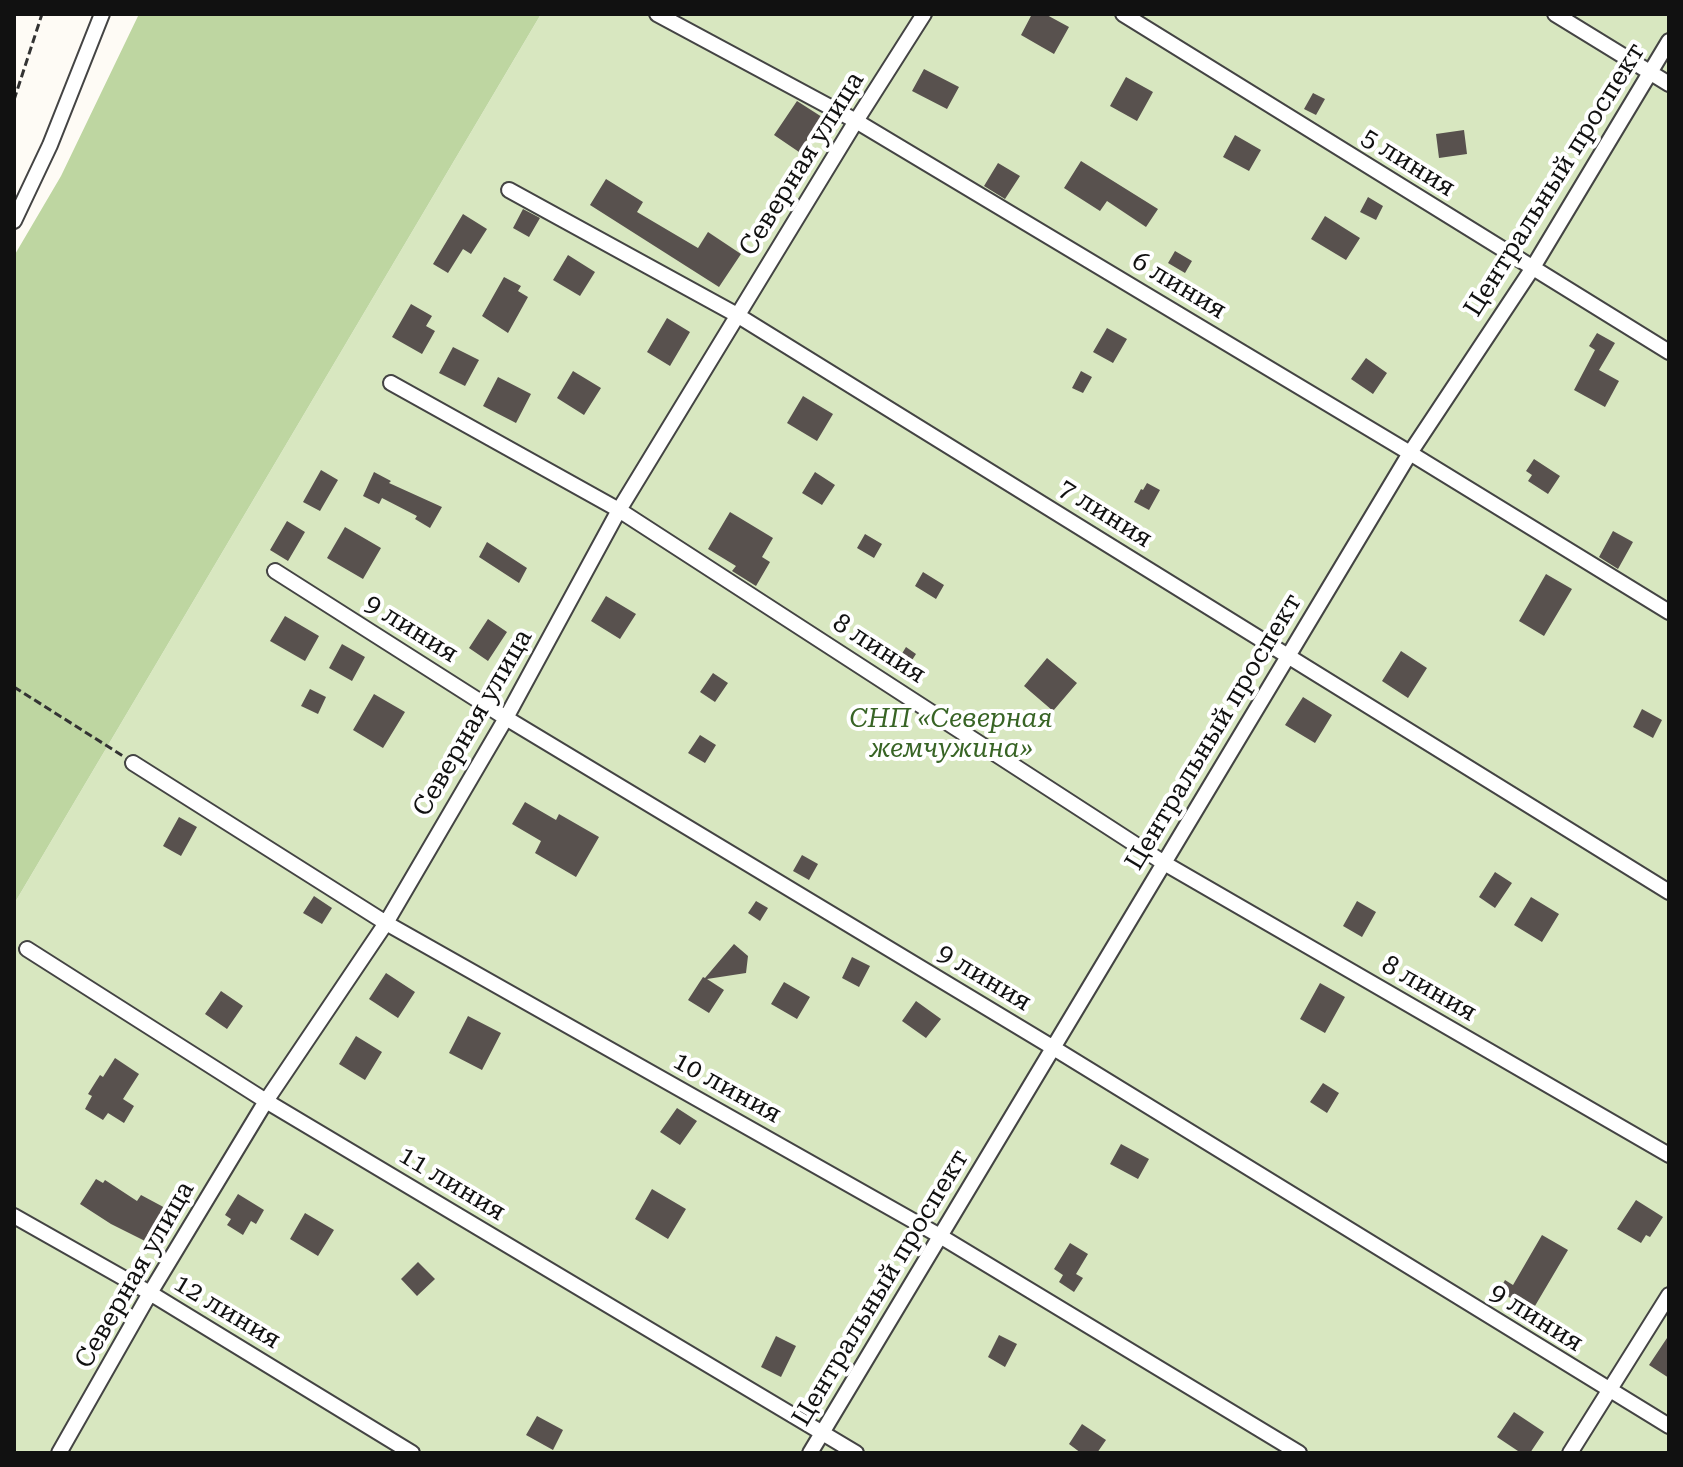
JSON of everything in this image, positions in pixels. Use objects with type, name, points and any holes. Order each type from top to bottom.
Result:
[{"type":"street","points":[[14,221],[50,145],[102,14]]},
{"type":"street","name":"6 линия","points":[[657,14],[856,121],[1669,612]]},
{"type":"street","name":"Северная улица","points":[[59,1453],[150,1293],[266,1101],[386,923],[506,718],[619,510],[924,14]]},
{"type":"street","name":"5 линия","points":[[1123,14],[1669,352]]},
{"type":"street","points":[[1555,14],[1669,84]]},
{"type":"street","name":"Центральный проспект","points":[[810,1453],[1410,453],[1532,269],[1669,41]]},
{"type":"street","name":"7 линия","points":[[509,190],[737,315],[1669,892]]},
{"type":"street","name":"8 линия","points":[[391,383],[619,510],[1164,863],[1669,1155]]},
{"type":"street","name":"9 линия","points":[[275,571],[506,718],[1052,1047],[1669,1426]]},
{"type":"street","name":"10 линия","points":[[133,763],[386,923],[940,1236],[1299,1453]]},
{"type":"street","name":"11 линия","points":[[27,949],[266,1101],[856,1453]]},
{"type":"street","name":"12 линия","points":[[14,1216],[150,1293],[412,1453]]},
{"type":"street","points":[[1570,1453],[1669,1295]]},
{"type":"path","points":[[14,100],[42,14]]},
{"type":"path","points":[[14,687],[133,763]]},
{"type":"green space","points":[[139,14],[541,14],[14,904],[14,256],[61,176]]},
{"type":"green space","name":"СНП «Северная жемчужина»","points":[[541,14],[1669,14],[1669,1453],[14,1453],[14,904]]},
{"type":"building","points":[[1032,14],[1045,14],[1069,27],[1054,54],[1021,35]]},
{"type":"building","points":[[924,69],[959,87],[947,109],[912,91]]},
{"type":"building","points":[[1126,77],[1153,92],[1137,121],[1110,106]]},
{"type":"building","points":[[1313,93],[1325,99],[1316,115],[1304,109]]},
{"type":"building","points":[[797,101],[822,117],[799,152],[774,135]]},
{"type":"building","points":[[1464,130],[1467,154],[1439,158],[1436,134]]},
{"type":"building","points":[[1235,135],[1261,150],[1249,171],[1223,157]]},
{"type":"building","points":[[1081,161],[1158,209],[1146,227],[1107,201],[1100,211],[1064,188]]},
{"type":"building","points":[[998,163],[1020,176],[1005,199],[984,186]]},
{"type":"building","points":[[606,179],[643,202],[637,212],[698,248],[708,232],[741,254],[719,287],[590,205]]},
{"type":"building","points":[[1368,197],[1383,206],[1376,220],[1360,212]]},
{"type":"building","points":[[523,209],[540,218],[529,237],[513,228]]},
{"type":"building","points":[[463,214],[487,229],[471,254],[463,249],[448,273],[433,264]]},
{"type":"building","points":[[1325,216],[1360,238],[1346,260],[1311,239]]},
{"type":"building","points":[[1175,251],[1192,261],[1185,273],[1168,263]]},
{"type":"building","points":[[568,255],[595,272],[580,296],[553,280]]},
{"type":"building","points":[[504,277],[521,286],[518,291],[528,297],[508,333],[482,316]]},
{"type":"building","points":[[411,304],[432,316],[426,326],[435,331],[422,354],[392,337]]},
{"type":"building","points":[[667,318],[690,332],[670,366],[647,352]]},
{"type":"building","points":[[1107,328],[1127,339],[1113,363],[1093,352]]},
{"type":"building","points":[[1597,333],[1615,343],[1599,370],[1619,381],[1605,407],[1574,390],[1595,350],[1589,346]]},
{"type":"building","points":[[453,347],[479,360],[465,386],[439,373]]},
{"type":"building","points":[[1366,358],[1387,373],[1373,394],[1351,379]]},
{"type":"building","points":[[573,371],[601,388],[584,415],[557,398]]},
{"type":"building","points":[[1081,371],[1092,377],[1083,393],[1072,388]]},
{"type":"building","points":[[498,377],[531,394],[516,423],[483,406]]},
{"type":"building","points":[[803,396],[833,414],[817,441],[787,423]]},
{"type":"building","points":[[1534,459],[1560,476],[1548,494],[1528,481],[1532,475],[1526,471]]},
{"type":"building","points":[[321,470],[338,480],[320,511],[303,502]]},
{"type":"building","points":[[374,472],[391,481],[389,483],[442,507],[430,528],[415,519],[417,516],[382,498],[379,504],[363,496]]},
{"type":"building","points":[[815,472],[835,485],[822,505],[802,493]]},
{"type":"building","points":[[1147,483],[1160,490],[1149,510],[1134,502]]},
{"type":"building","points":[[730,512],[773,538],[762,557],[770,562],[756,586],[732,571],[736,566],[708,549]]},
{"type":"building","points":[[287,521],[305,532],[288,561],[270,550]]},
{"type":"building","points":[[345,527],[381,548],[363,579],[327,558]]},
{"type":"building","points":[[1613,531],[1633,542],[1618,569],[1599,557]]},
{"type":"building","points":[[865,534],[882,544],[874,558],[857,548]]},
{"type":"building","points":[[487,542],[527,568],[519,583],[479,557]]},
{"type":"building","points":[[923,572],[944,585],[936,599],[915,586]]},
{"type":"building","points":[[1546,574],[1572,589],[1544,636],[1519,621]]},
{"type":"building","points":[[606,596],[636,614],[620,639],[591,621]]},
{"type":"building","points":[[285,616],[319,636],[305,661],[270,641]]},
{"type":"building","points":[[488,619],[507,632],[488,661],[469,648]]},
{"type":"building","points":[[342,644],[365,657],[352,681],[329,668]]},
{"type":"building","points":[[906,647],[916,654],[905,671],[895,665]]},
{"type":"building","points":[[1401,651],[1427,668],[1408,698],[1382,681]]},
{"type":"building","points":[[1047,658],[1077,683],[1053,711],[1024,686]]},
{"type":"building","points":[[713,673],[728,683],[715,702],[700,692]]},
{"type":"building","points":[[310,689],[326,697],[318,714],[301,706]]},
{"type":"building","points":[[374,694],[405,712],[383,748],[353,730]]},
{"type":"building","points":[[1303,697],[1332,715],[1315,743],[1285,725]]},
{"type":"building","points":[[1642,709],[1662,720],[1653,738],[1633,727]]},
{"type":"building","points":[[700,735],[716,745],[705,763],[688,753]]},
{"type":"building","points":[[525,802],[556,820],[559,814],[599,837],[576,877],[535,853],[541,841],[512,824]]},
{"type":"building","points":[[179,817],[197,827],[181,856],[163,846]]},
{"type":"building","points":[[802,855],[818,864],[809,880],[793,871]]},
{"type":"building","points":[[1495,872],[1512,883],[1495,908],[1479,897]]},
{"type":"building","points":[[314,896],[332,908],[322,924],[303,913]]},
{"type":"building","points":[[1531,897],[1559,914],[1542,942],[1514,925]]},
{"type":"building","points":[[756,901],[768,908],[760,921],[748,913]]},
{"type":"building","points":[[1357,901],[1376,912],[1362,937],[1343,926]]},
{"type":"building","points":[[734,944],[748,956],[746,973],[707,979],[724,990],[709,1013],[688,1000],[703,977]]},
{"type":"building","points":[[852,957],[870,966],[859,987],[842,978]]},
{"type":"building","points":[[386,973],[415,992],[398,1018],[369,999]]},
{"type":"building","points":[[784,982],[810,997],[797,1019],[771,1004]]},
{"type":"building","points":[[1320,983],[1345,997],[1325,1033],[1300,1019]]},
{"type":"building","points":[[221,991],[243,1006],[227,1029],[205,1014]]},
{"type":"building","points":[[916,1001],[941,1019],[926,1038],[902,1021]]},
{"type":"building","points":[[468,1016],[501,1033],[482,1070],[449,1053]]},
{"type":"building","points":[[356,1036],[382,1052],[365,1080],[339,1064]]},
{"type":"building","points":[[115,1058],[139,1074],[123,1099],[134,1106],[124,1123],[108,1113],[103,1120],[85,1109],[92,1096],[88,1094]]},
{"type":"building","points":[[1323,1083],[1339,1093],[1327,1113],[1310,1102]]},
{"type":"building","points":[[677,1108],[697,1121],[680,1145],[660,1132]]},
{"type":"building","points":[[1121,1144],[1149,1159],[1138,1179],[1110,1164]]},
{"type":"building","points":[[96,1179],[103,1183],[105,1180],[137,1201],[141,1195],[169,1210],[151,1244],[80,1204]]},
{"type":"building","points":[[652,1189],[686,1209],[668,1239],[635,1219]]},
{"type":"building","points":[[238,1194],[264,1210],[256,1224],[251,1221],[243,1235],[227,1225],[231,1219],[225,1215]]},
{"type":"building","points":[[1636,1200],[1663,1217],[1650,1237],[1646,1235],[1641,1243],[1617,1229]]},
{"type":"building","points":[[305,1213],[334,1230],[318,1256],[290,1239]]},
{"type":"building","points":[[1542,1235],[1568,1250],[1532,1311],[1499,1291],[1505,1280],[1513,1285]]},
{"type":"building","points":[[1070,1243],[1088,1254],[1076,1274],[1083,1278],[1074,1292],[1059,1282],[1063,1275],[1054,1269]]},
{"type":"building","points":[[418,1262],[435,1279],[417,1296],[401,1279]]},
{"type":"building","points":[[999,1335],[1017,1344],[1005,1367],[988,1357]]},
{"type":"building","points":[[1669,1335],[1669,1378],[1649,1365]]},
{"type":"building","points":[[776,1336],[796,1346],[781,1377],[761,1367]]},
{"type":"building","points":[[1514,1412],[1544,1432],[1530,1453],[1521,1453],[1497,1437]]},
{"type":"building","points":[[537,1416],[563,1430],[553,1450],[526,1435]]},
{"type":"building","points":[[1082,1424],[1106,1440],[1097,1453],[1081,1453],[1069,1444]]}]
